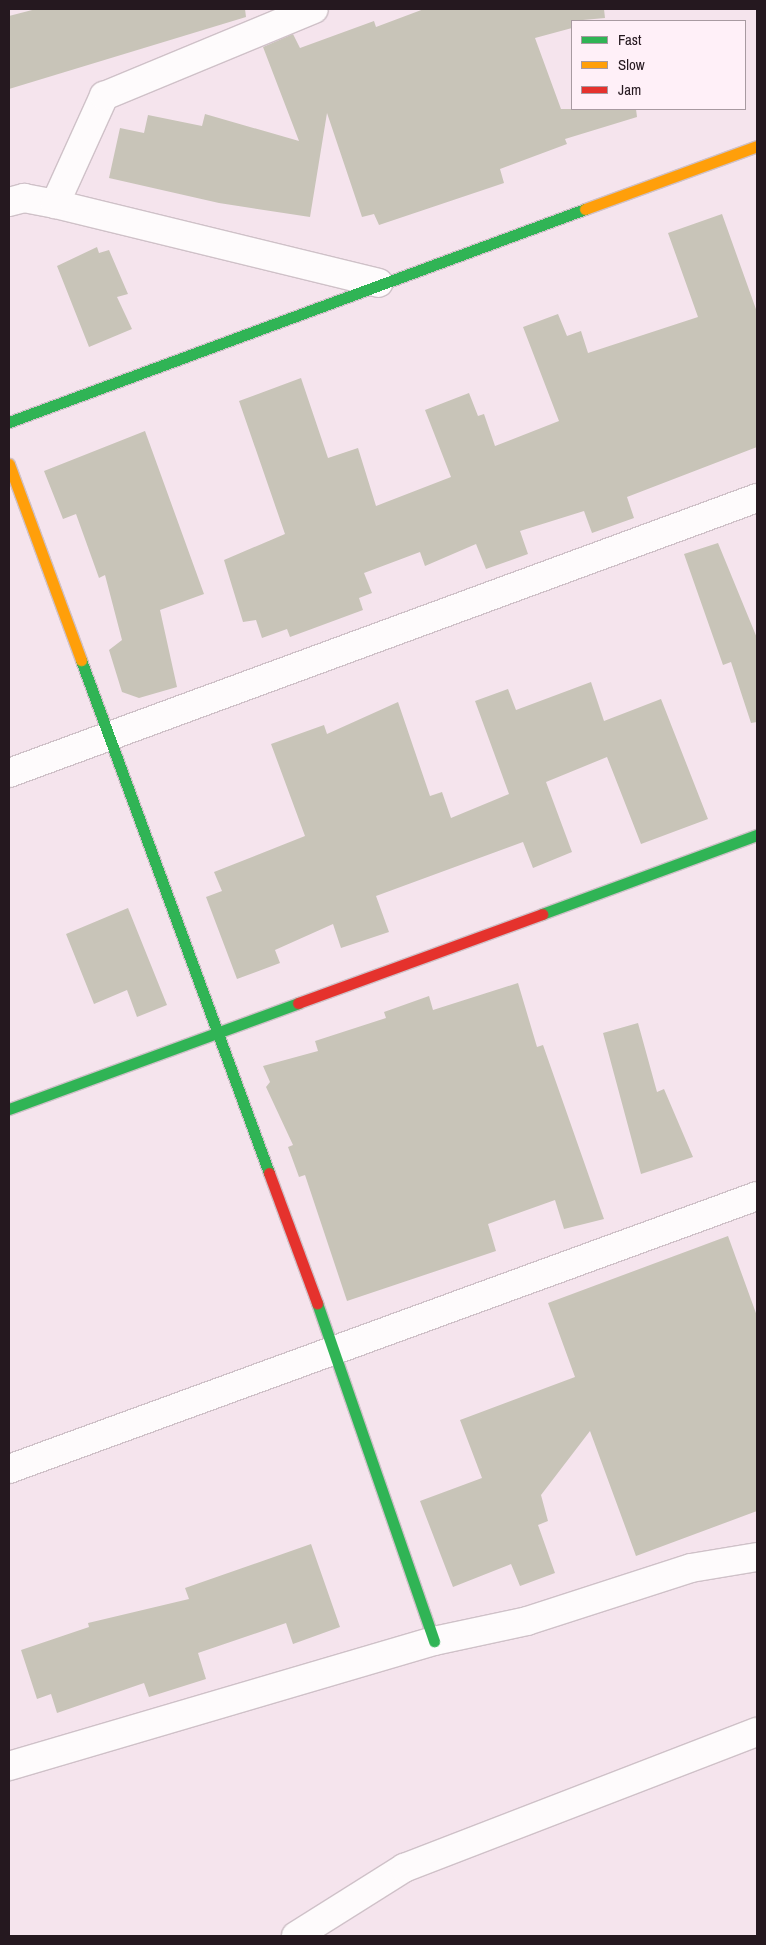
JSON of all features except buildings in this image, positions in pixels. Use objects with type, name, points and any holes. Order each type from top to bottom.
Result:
[{"type":"street","points":[[54,204],[104,96],[314,9]]},
{"type":"street","points":[[9,422],[378,283],[757,146]]},
{"type":"street","points":[[9,202],[24,198],[54,204],[378,283]]},
{"type":"street","points":[[9,464],[335,1353],[434,1641]]},
{"type":"street","points":[[9,773],[757,498]]},
{"type":"street","points":[[9,1109],[757,835]]},
{"type":"street","points":[[9,1469],[335,1353],[757,1196]]},
{"type":"street","points":[[9,1766],[434,1641],[527,1621],[691,1568],[757,1557]]},
{"type":"street","points":[[296,1936],[404,1868],[757,1732]]},
{"type":"traffic: fast","points":[[9,422],[585,209]]},
{"type":"traffic: fast","points":[[81,660],[269,1173]]},
{"type":"traffic: fast","points":[[542,914],[757,835]]},
{"type":"traffic: fast","points":[[9,1109],[298,1003]]},
{"type":"traffic: fast","points":[[317,1303],[434,1641]]},
{"type":"traffic: slow","points":[[585,209],[757,146]]},
{"type":"traffic: slow","points":[[9,464],[81,660]]},
{"type":"traffic: jam","points":[[298,1003],[542,914]]},
{"type":"traffic: jam","points":[[269,1173],[317,1303]]}]
